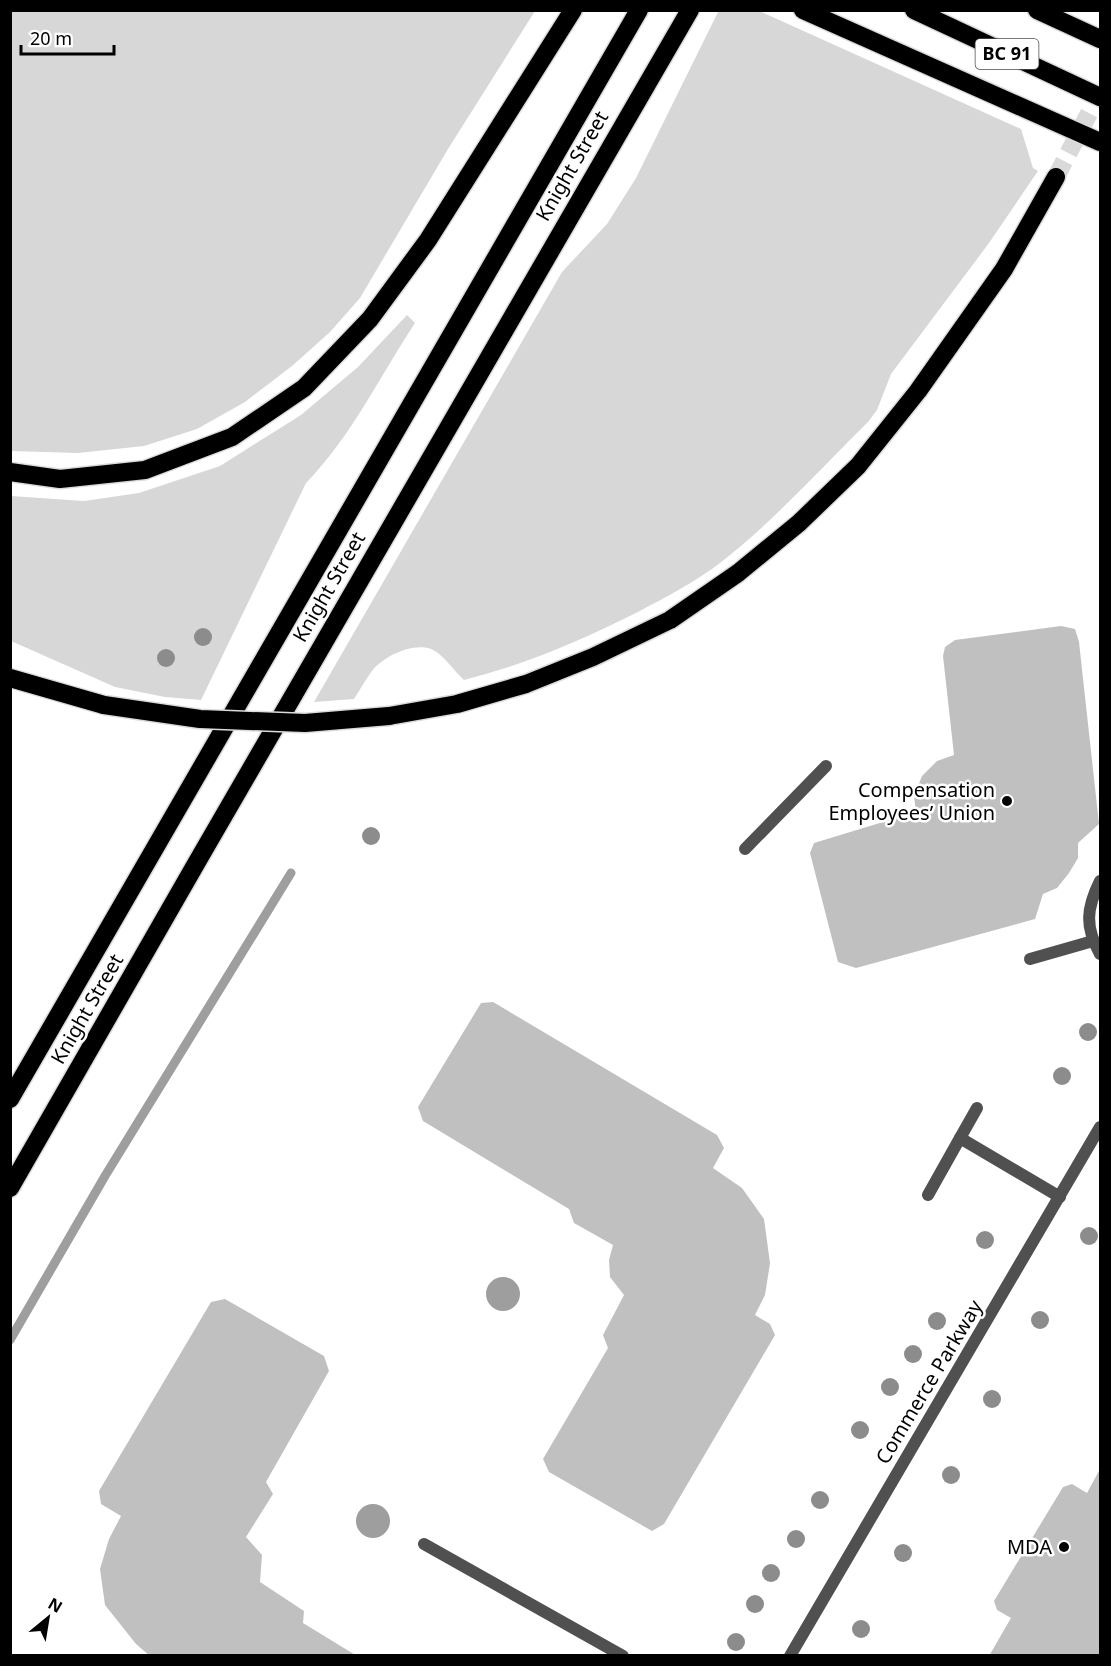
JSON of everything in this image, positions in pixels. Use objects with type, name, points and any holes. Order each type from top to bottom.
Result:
[{"type":"highway","points":[[10,472],[60,479],[146,470],[232,437],[304,388],[370,318],[428,240],[573,10]]},
{"type":"highway","name":"Knight Street","points":[[10,1099],[639,10]]},
{"type":"highway","name":"Knight Street","points":[[10,1188],[690,10]]},
{"type":"highway","name":"BC 91","points":[[914,10],[1101,97]]},
{"type":"highway","name":"BC 91","points":[[1037,10],[1101,39]]},
{"type":"highway","points":[[809,13],[1101,142]]},
{"type":"highway","points":[[10,678],[104,705],[200,719],[305,723],[389,716],[457,705],[526,684],[593,657],[670,620],[738,573],[799,523],[858,466],[918,391],[1004,269],[1056,177]]},
{"type":"street","points":[[745,849],[826,766]]},
{"type":"street","points":[[1101,881],[1091,899],[1089,920],[1092,940],[1101,954]]},
{"type":"street","points":[[1030,959],[1092,940]]},
{"type":"street","points":[[928,1195],[977,1108]]},
{"type":"street","name":"Commerce Parkway","points":[[790,1656],[1101,1127]]},
{"type":"street","points":[[960,1138],[1060,1197]]},
{"type":"street","points":[[424,1544],[623,1656]]},
{"type":"shaded area","points":[[11,10],[535,11],[448,149],[360,298],[330,332],[292,366],[245,402],[197,429],[144,446],[78,453],[11,451]]},
{"type":"shaded area","points":[[719,10],[759,11],[1021,129],[1033,168],[1038,171],[989,243],[891,374],[877,410],[868,422],[778,512],[720,563],[638,612],[595,633],[510,667],[464,680],[438,653],[422,647],[412,648],[393,654],[378,665],[369,674],[354,699],[314,702],[562,272],[607,224],[636,178]]},
{"type":"shaded area","points":[[407,315],[415,323],[351,426],[306,483],[201,700],[165,697],[115,687],[11,641],[11,496],[84,501],[139,493],[220,466],[301,415],[358,367]]},
{"type":"shaded area","points":[[503,1277],[515,1282],[520,1294],[515,1306],[503,1311],[491,1306],[486,1294],[491,1282]]},
{"type":"shaded area","points":[[373,1504],[385,1509],[390,1521],[385,1533],[373,1538],[361,1533],[356,1521],[361,1509]]},
{"type":"building","points":[[1061,626],[1075,629],[1079,642],[1099,824],[1078,843],[1078,858],[1069,873],[1057,888],[1043,894],[1035,919],[856,968],[838,962],[810,853],[814,843],[916,812],[914,796],[922,776],[937,761],[954,755],[943,656],[945,647],[955,640]]},
{"type":"building","points":[[493,1002],[717,1135],[724,1148],[713,1168],[742,1188],[764,1219],[770,1263],[765,1295],[755,1315],[770,1324],[775,1335],[664,1524],[652,1531],[549,1472],[543,1459],[608,1348],[603,1335],[624,1295],[610,1277],[609,1260],[613,1245],[574,1223],[569,1209],[423,1121],[418,1107],[481,1003]]},
{"type":"building","points":[[225,1299],[324,1356],[329,1371],[266,1482],[273,1494],[246,1537],[262,1555],[260,1582],[304,1611],[303,1623],[357,1656],[150,1656],[136,1644],[105,1605],[100,1569],[109,1539],[121,1516],[101,1504],[99,1491],[211,1302]]},
{"type":"building","name":"MDA","points":[[1100,1469],[1100,1656],[989,1656],[1011,1618],[997,1610],[994,1601],[1063,1487],[1072,1484],[1087,1493]]},
{"type":"waterway","points":[[10,1340],[105,1176],[291,873]]},
{"type":"tunnel","points":[[1056,177],[1100,92]]},
{"type":"place","name":"Compensation Employees’ Union","points":[[1007,801]]},
{"type":"place","name":"MDA","points":[[1064,1547]]}]
